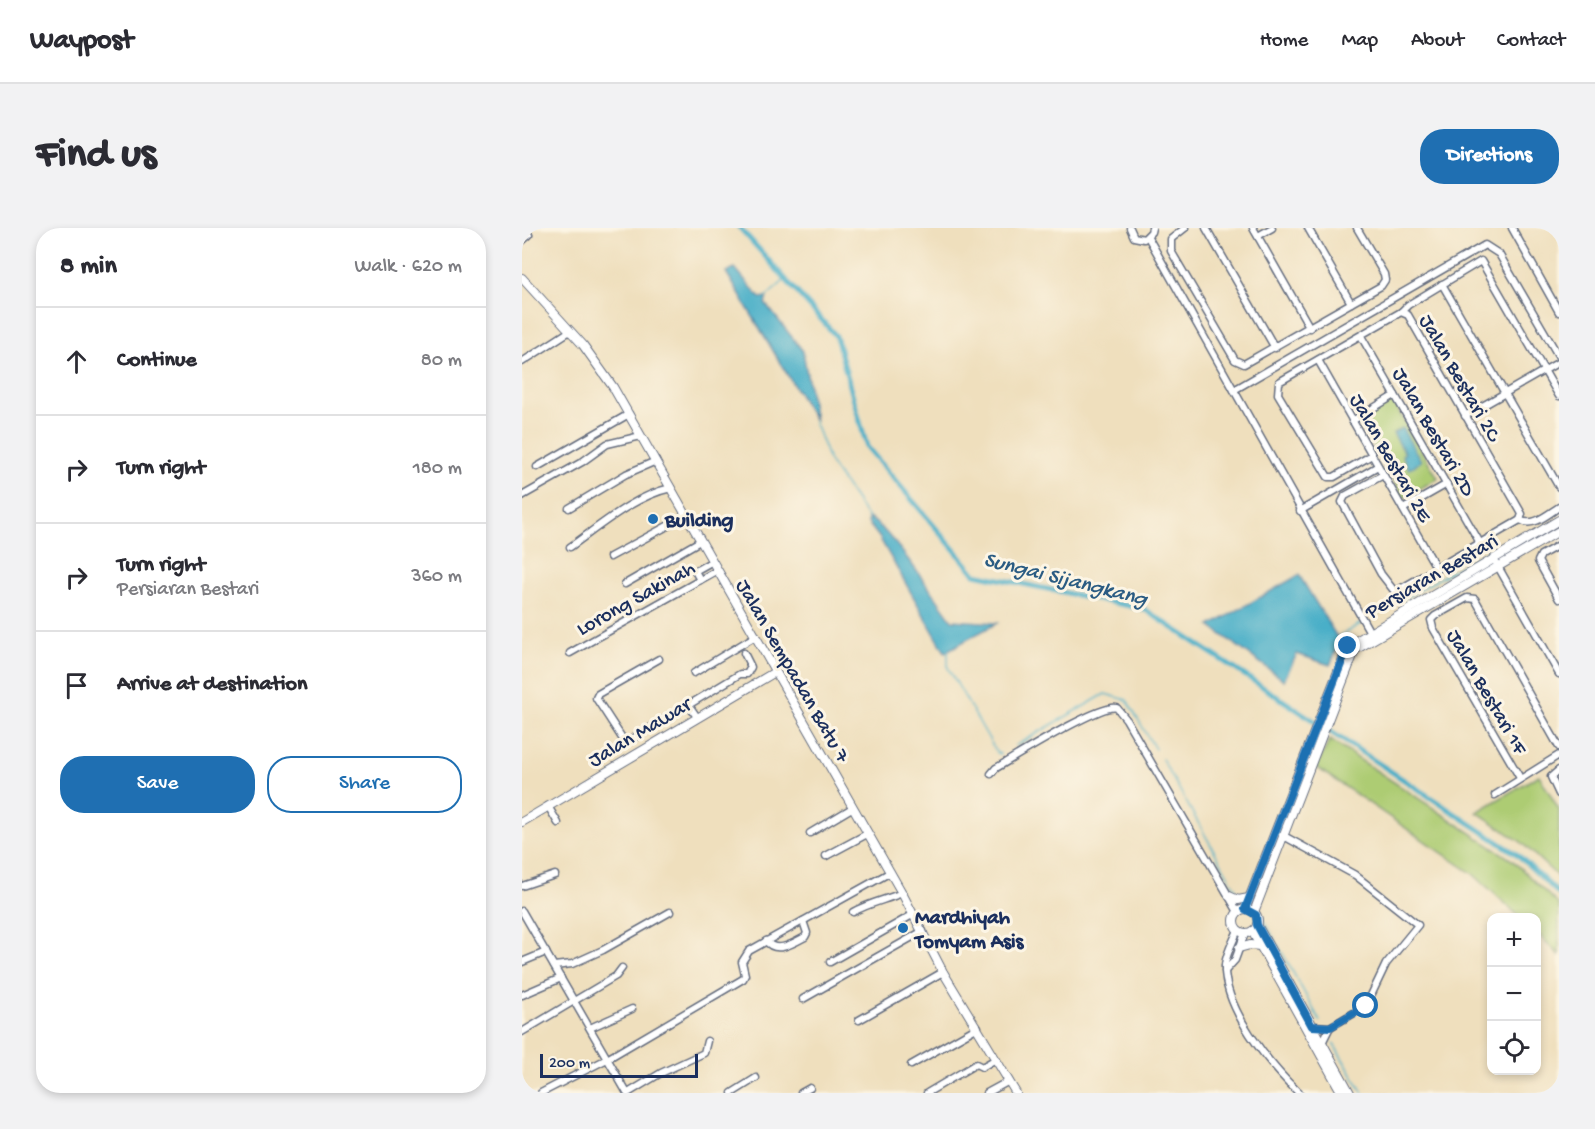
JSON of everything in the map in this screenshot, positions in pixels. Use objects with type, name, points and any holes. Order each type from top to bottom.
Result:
[{"type":"street","points":[[522,241],[529,235],[525,228]]},
{"type":"street","points":[[1130,228],[1131,233],[1139,239],[1148,237]]},
{"type":"street","points":[[1148,237],[1152,228]]},
{"type":"street","points":[[1185,228],[1171,239],[1171,251],[1234,360],[1244,364],[1381,286],[1384,274],[1357,228]]},
{"type":"street","points":[[1206,228],[1275,348]]},
{"type":"street","points":[[1253,228],[1310,328]]},
{"type":"street","points":[[1258,236],[1272,228]]},
{"type":"street","points":[[1308,228],[1351,303]]},
{"type":"street","points":[[1512,228],[1559,312]]},
{"type":"street","points":[[1148,237],[1300,511],[1372,635]]},
{"type":"street","points":[[1234,390],[1485,244],[1498,254],[1559,359],[1465,416]]},
{"type":"street","points":[[1401,312],[1408,305],[1481,261],[1559,396]]},
{"type":"street","name":"Jalan Sempadan Batu 7","points":[[522,278],[526,287],[596,360],[629,414],[716,571],[914,914],[943,972],[1016,1093]]},
{"type":"street","points":[[1442,284],[1559,487]]},
{"type":"street","name":"Jalan Bestari 2C","points":[[1372,455],[1334,477],[1328,477],[1278,394],[1280,382],[1401,312],[1408,315],[1522,514],[1520,520]]},
{"type":"street","points":[[522,362],[570,331]]},
{"type":"street","name":"Jalan Bestari 2D","points":[[1361,336],[1480,543]]},
{"type":"street","name":"Jalan Bestari 2E","points":[[1318,360],[1437,569]]},
{"type":"street","points":[[1352,421],[1395,395]]},
{"type":"street","points":[[537,466],[629,414]]},
{"type":"street","points":[[522,496],[607,444],[641,436]]},
{"type":"street","points":[[569,508],[626,474],[656,461]]},
{"type":"street","points":[[1300,511],[1378,466]]},
{"type":"street","points":[[1383,475],[1345,496],[1342,502],[1390,589],[1401,591],[1520,520],[1526,524],[1532,523],[1559,507]]},
{"type":"street","points":[[1403,509],[1447,484]]},
{"type":"street","points":[[570,547],[632,505],[659,490],[671,488]]},
{"type":"street","points":[[610,557],[686,516]]},
{"type":"street","name":"Persiaran Bestari","points":[[1496,563],[1559,520]]},
{"type":"street","name":"Persiaran Bestari","points":[[1242,911],[1250,898],[1355,650],[1372,635],[1496,563],[1559,531]]},
{"type":"street","points":[[625,584],[700,541]]},
{"type":"street","points":[[1559,545],[1542,555],[1539,564],[1559,599]]},
{"type":"street","points":[[700,580],[695,571],[711,562]]},
{"type":"street","points":[[1496,563],[1559,674]]},
{"type":"street","name":"Lorong Sakinah","points":[[570,653],[716,571]]},
{"type":"street","name":"Jalan Bestari 1F","points":[[1520,778],[1433,628],[1431,620],[1467,597],[1475,598],[1559,747]]},
{"type":"street","points":[[694,673],[754,637]]},
{"type":"street","points":[[659,659],[598,694],[596,698],[610,722],[627,741],[740,674],[747,674],[751,667],[744,653]]},
{"type":"street","name":"Jalan Mawar","points":[[522,822],[775,672]]},
{"type":"street","points":[[688,704],[697,717]]},
{"type":"street","points":[[991,774],[996,768],[1104,708],[1117,708],[1126,719],[1228,896],[1242,911],[1254,912],[1233,963],[1225,971]]},
{"type":"street","name":"Persiaran Bestari","points":[[1254,912],[1317,737]]},
{"type":"street","points":[[1495,795],[1559,755]]},
{"type":"street","points":[[1559,770],[1551,777],[1559,794]]},
{"type":"street","points":[[549,806],[558,823]]},
{"type":"street","points":[[810,833],[852,808]]},
{"type":"street","points":[[826,856],[867,834]]},
{"type":"street","points":[[1282,835],[1345,868],[1418,925],[1386,964],[1366,1006],[1330,1027],[1322,1043]]},
{"type":"street","points":[[541,1093],[607,1059],[743,979],[745,975],[743,956],[889,873]]},
{"type":"street","points":[[522,886],[555,875]]},
{"type":"street","points":[[853,912],[869,903],[902,893]]},
{"type":"street","points":[[1228,896],[1239,900],[1250,898]]},
{"type":"street","points":[[522,910],[627,1093],[661,1073],[704,1053],[707,1041]]},
{"type":"street","points":[[1242,911],[1234,919],[1248,930],[1260,946],[1342,1093]]},
{"type":"street","points":[[554,966],[572,964],[603,950],[670,912]]},
{"type":"street","points":[[830,962],[914,914]]},
{"type":"street","points":[[766,941],[771,947],[777,949],[805,937],[807,933],[803,921]]},
{"type":"street","points":[[1248,930],[1226,962],[1225,971],[1232,999],[1247,1029],[1299,1093]]},
{"type":"street","points":[[1248,930],[1312,1026],[1350,1093]]},
{"type":"street","points":[[803,999],[923,931]]},
{"type":"street","points":[[1239,948],[1246,945],[1260,946]]},
{"type":"street","points":[[522,962],[546,952]]},
{"type":"street","points":[[522,1032],[616,976],[622,968]]},
{"type":"street","points":[[859,1020],[943,972]]},
{"type":"street","points":[[522,995],[561,978]]},
{"type":"street","points":[[590,1028],[632,1009]]},
{"type":"street","points":[[1312,1026],[1330,1027]]},
{"type":"street","points":[[911,1065],[978,1027]]},
{"type":"street","points":[[927,1093],[951,1076],[976,1064],[982,1067],[996,1059]]},
{"type":"street","points":[[732,1093],[756,1078]]},
{"type":"street","points":[[987,1093],[1009,1081]]},
{"type":"street","points":[[801,1093],[810,1088]]},
{"type":"green space","points":[[1392,400],[1438,478],[1404,498],[1358,420]]},
{"type":"green space","points":[[1330,740],[1512,860],[1559,905],[1559,955],[1541,937],[1541,913],[1516,913],[1473,874],[1316,767]]},
{"type":"green space","points":[[1539,775],[1559,810],[1559,878],[1521,842],[1477,812]]},
{"type":"water","points":[[735,268],[760,298],[767,297],[765,303],[803,351],[815,421],[726,272]]},
{"type":"water","points":[[1402,428],[1421,461],[1409,469],[1402,455],[1405,453],[1393,433]]},
{"type":"water","points":[[868,518],[877,524],[899,548],[952,620],[997,623],[945,652],[879,537],[868,523]]},
{"type":"water","points":[[1299,575],[1340,642],[1330,665],[1297,654],[1284,680],[1210,626]]},
{"type":"waterway","name":"Sungai Sijangkang","points":[[740,228],[836,336],[867,447],[975,574],[1144,609],[1518,855],[1559,894]]},
{"type":"waterway","points":[[766,297],[786,279]]},
{"type":"waterway","points":[[814,421],[830,463],[868,518]]},
{"type":"waterway","points":[[1374,616],[1492,548],[1496,550]]},
{"type":"waterway","points":[[1338,637],[1360,624]]},
{"type":"waterway","points":[[948,650],[948,668],[997,753],[1000,754]]},
{"type":"waterway","points":[[1015,746],[1105,694],[1127,700],[1155,749]]},
{"type":"waterway","points":[[1162,759],[1238,893]]},
{"type":"waterway","points":[[1264,920],[1320,1021]]},
{"type":"waterway","points":[[1333,1043],[1363,1093]]},
{"type":"place","name":"Building","points":[[653,519]]},
{"type":"place","name":"Mardhiyah Tomyam Asis","points":[[903,928]]},
{"type":"route","points":[[1348,646],[1245,909],[1251,910],[1256,915],[1257,925],[1312,1026],[1330,1027],[1366,1006]]}]
